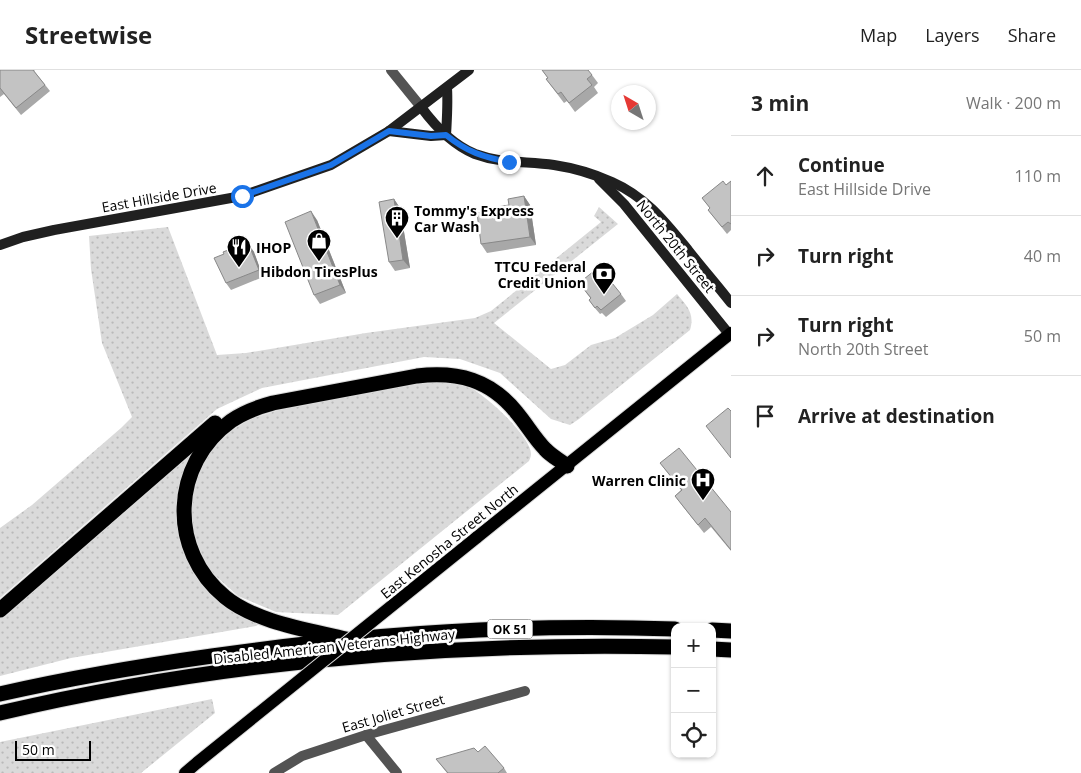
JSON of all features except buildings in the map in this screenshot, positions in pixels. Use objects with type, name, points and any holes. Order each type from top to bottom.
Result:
[{"type":"highway","points":[[0,610],[219,420],[243,405],[260,399],[421,367],[454,366],[480,374],[502,387],[521,406],[553,445],[567,466]]},
{"type":"highway","points":[[346,639],[250,613],[224,597],[200,568],[186,534],[185,494],[190,475],[198,458],[221,429],[244,413],[273,403],[417,376],[455,374],[484,385],[495,392],[516,411],[546,451],[567,466]]},
{"type":"highway","name":"Disabled American Veterans Highway","points":[[0,694],[167,662],[346,639],[486,630],[584,627],[671,629]]},
{"type":"highway","points":[[716,630],[731,631]]},
{"type":"highway","name":"Disabled American Veterans Highway","points":[[0,713],[164,681],[245,669],[349,658],[477,649],[580,646],[671,647]]},
{"type":"highway","points":[[716,649],[731,650]]},
{"type":"main road","name":"East Kenosha Street North","points":[[185,773],[730,334]]},
{"type":"street","points":[[391,70],[421,108]]},
{"type":"street","name":"East Hillside Drive","points":[[0,245],[54,230],[242,196],[331,165],[389,131],[469,70]]},
{"type":"street","points":[[389,131],[431,136],[446,135],[447,88]]},
{"type":"street","name":"North 20th Street","points":[[421,108],[446,135],[468,150],[487,158],[577,169],[626,189],[649,205],[731,303]]},
{"type":"street","name":"North 20th Street","points":[[597,176],[624,204],[730,334]]},
{"type":"street","name":"East Joliet Street","points":[[274,773],[302,756],[366,734],[525,691]]},
{"type":"street","points":[[366,734],[397,773]]},
{"type":"shaded area","points":[[599,207],[618,224],[494,323],[551,369],[565,365],[591,345],[615,338],[653,315],[677,294],[691,314],[691,324],[690,330],[570,425],[551,419],[500,373],[460,359],[424,357],[262,388],[217,409],[0,598],[0,528],[32,505],[132,417],[102,343],[91,269],[89,236],[168,227],[217,355],[246,353],[366,333],[475,318],[491,311],[601,222],[594,216]]},
{"type":"shaded area","points":[[448,382],[471,388],[478,392],[507,417],[529,446],[531,454],[529,461],[338,615],[276,612],[238,596],[209,570],[194,537],[189,514],[195,483],[208,453],[231,431],[250,419],[279,410],[415,384]]},
{"type":"shaded area","points":[[189,451],[192,454],[180,533],[187,560],[199,579],[214,597],[232,610],[261,623],[256,626],[71,658],[0,676],[0,617]]},
{"type":"shaded area","points":[[212,699],[215,713],[141,773],[0,773],[0,742]]},
{"type":"place","name":"Tommy's Express Car Wash","points":[[397,239]]},
{"type":"place","name":"Hibdon TiresPlus","points":[[319,262]]},
{"type":"place","name":"IHOP","points":[[239,268]]},
{"type":"place","name":"TTCU Federal Credit Union","points":[[604,295]]},
{"type":"place","name":"Warren Clinic","points":[[703,501]]},
{"type":"route","points":[[242,196],[331,165],[389,131],[431,136],[446,135],[474,154],[509,162]]}]
